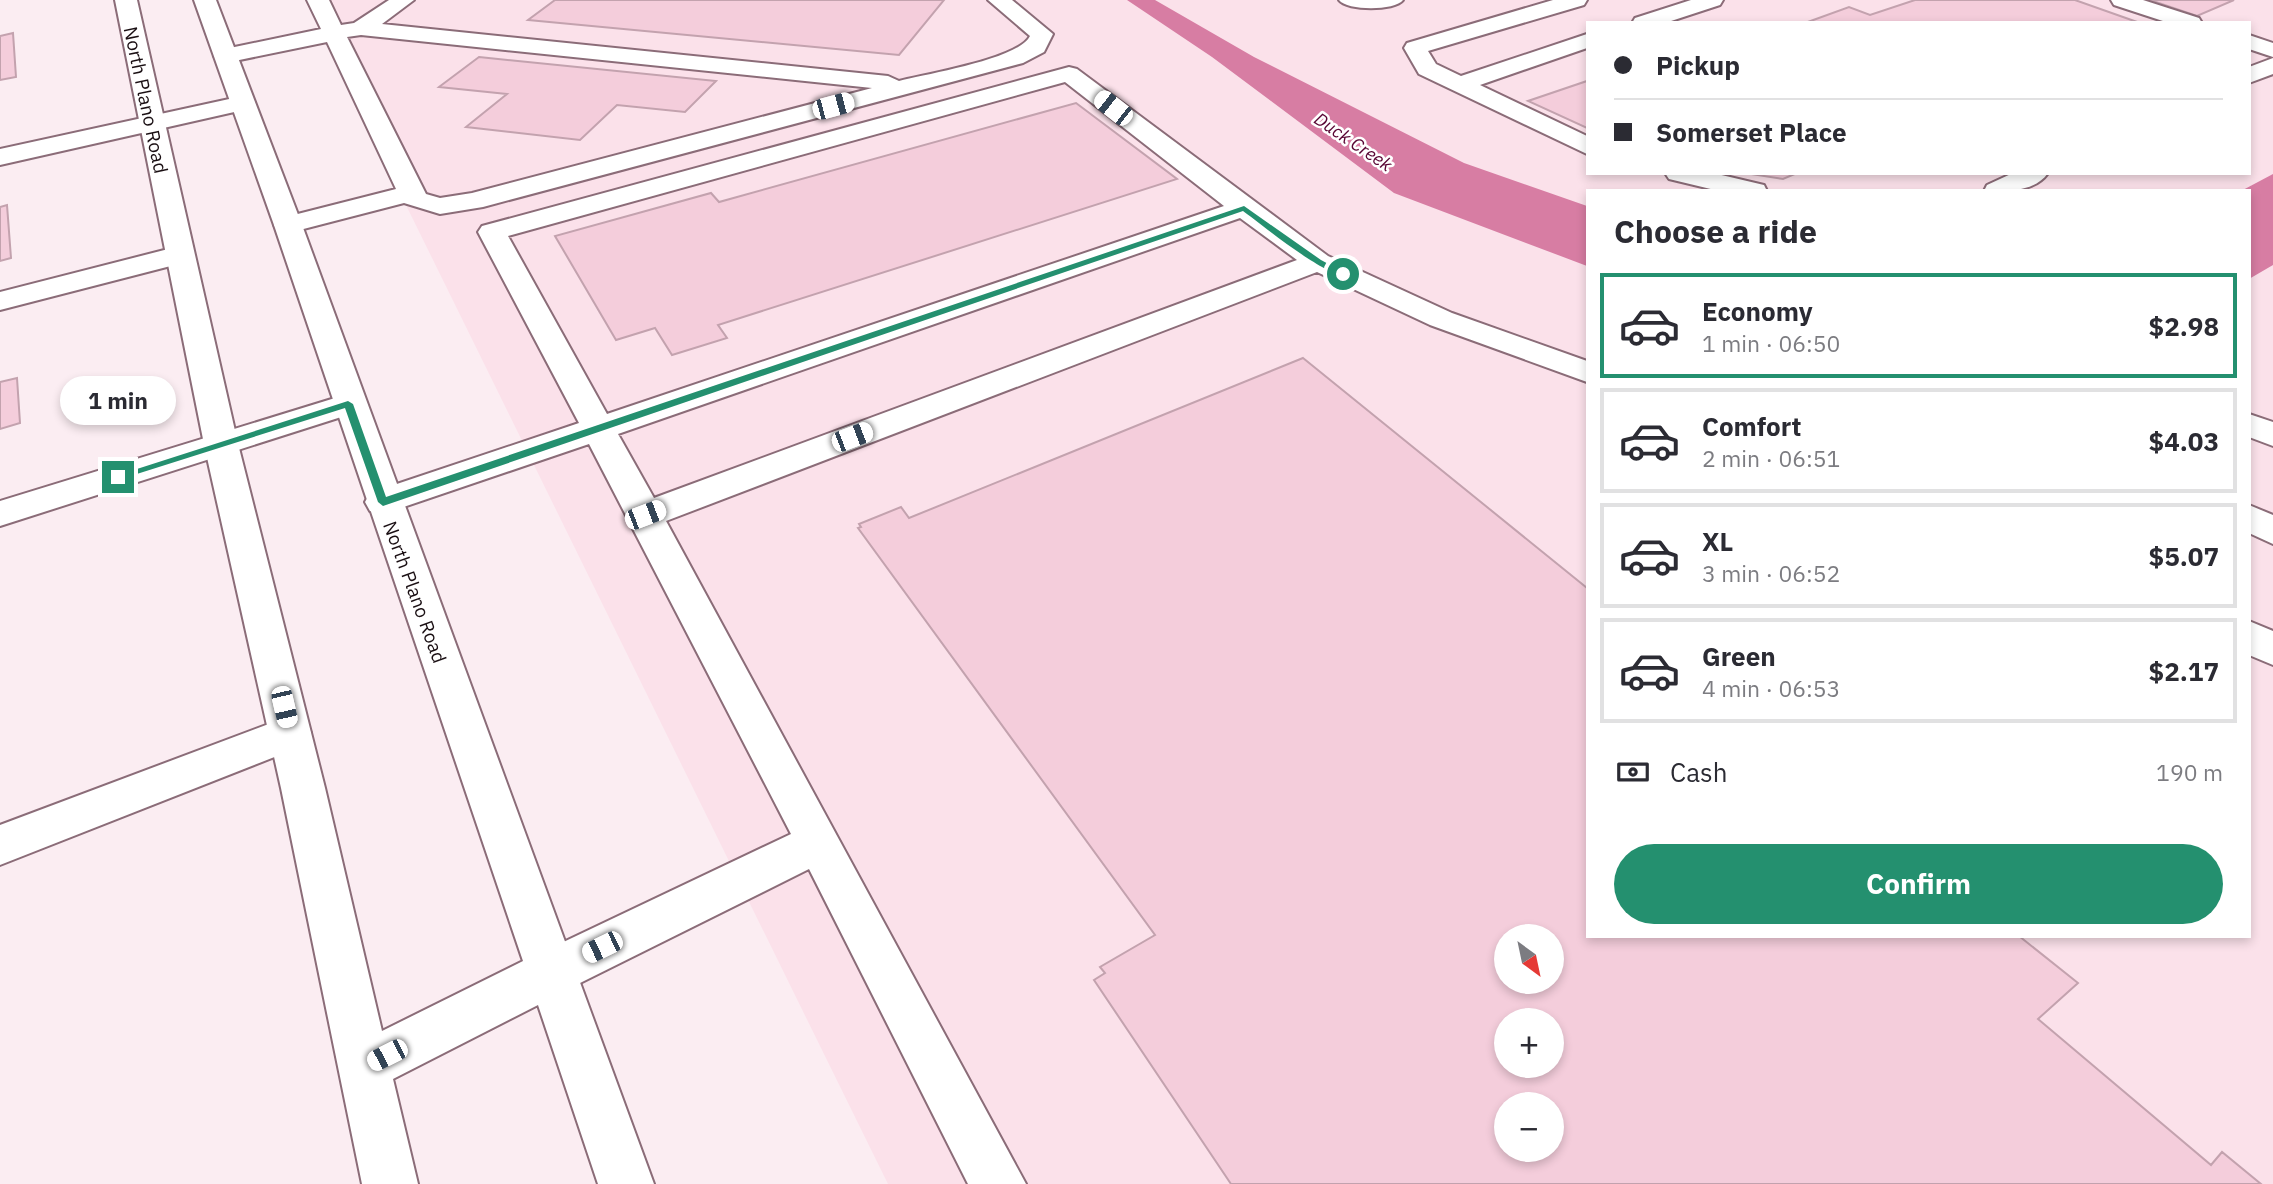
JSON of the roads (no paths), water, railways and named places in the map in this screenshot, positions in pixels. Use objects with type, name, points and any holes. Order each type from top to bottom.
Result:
[{"type":"main road","name":"North Plano Road","points":[[125,0],[221,444],[290,733],[390,1184]]},
{"type":"main road","name":"North Plano Road","points":[[205,0],[288,225],[348,404],[626,1184]]},
{"type":"main road","points":[[318,0],[415,200],[440,206],[473,201],[1015,58],[1036,47],[1042,34],[999,0]]},
{"type":"main road","points":[[361,28],[403,0]]},
{"type":"main road","points":[[1350,0],[1392,0]]},
{"type":"main road","points":[[1576,0],[1415,48],[1427,69],[1586,146]]},
{"type":"main road","points":[[1649,21],[1712,0]]},
{"type":"main road","points":[[2122,0],[2185,21]]},
{"type":"main road","points":[[225,56],[361,28],[910,86]]},
{"type":"main road","points":[[1458,85],[1586,41]]},
{"type":"main road","points":[[2251,43],[2273,50]]},
{"type":"main road","points":[[2251,75],[2273,65]]},
{"type":"main road","points":[[998,1184],[819,842],[492,233],[1069,75],[1318,262],[1441,319],[1586,372]]},
{"type":"main road","points":[[0,157],[243,103]]},
{"type":"main road","points":[[1686,175],[1746,189]]},
{"type":"main road","points":[[2001,189],[2031,175]]},
{"type":"main road","points":[[288,225],[412,193]]},
{"type":"main road","points":[[383,502],[1244,208]]},
{"type":"main road","points":[[0,302],[180,255]]},
{"type":"main road","points":[[645,515],[1318,262]]},
{"type":"main road","points":[[0,513],[348,404]]},
{"type":"main road","points":[[2251,426],[2273,435]]},
{"type":"main road","points":[[2251,518],[2273,531]]},
{"type":"main road","points":[[2251,637],[2273,650]]},
{"type":"main road","points":[[0,845],[290,733]]},
{"type":"main road","points":[[363,1067],[819,842]]},
{"type":"water","name":"Duck Creek","points":[[1127,0],[1155,0],[1254,57],[1464,163],[1586,206],[1586,266],[1394,193],[1212,57]]},
{"type":"water","points":[[2273,174],[2273,265],[2251,278],[2251,189],[2245,189]]}]
